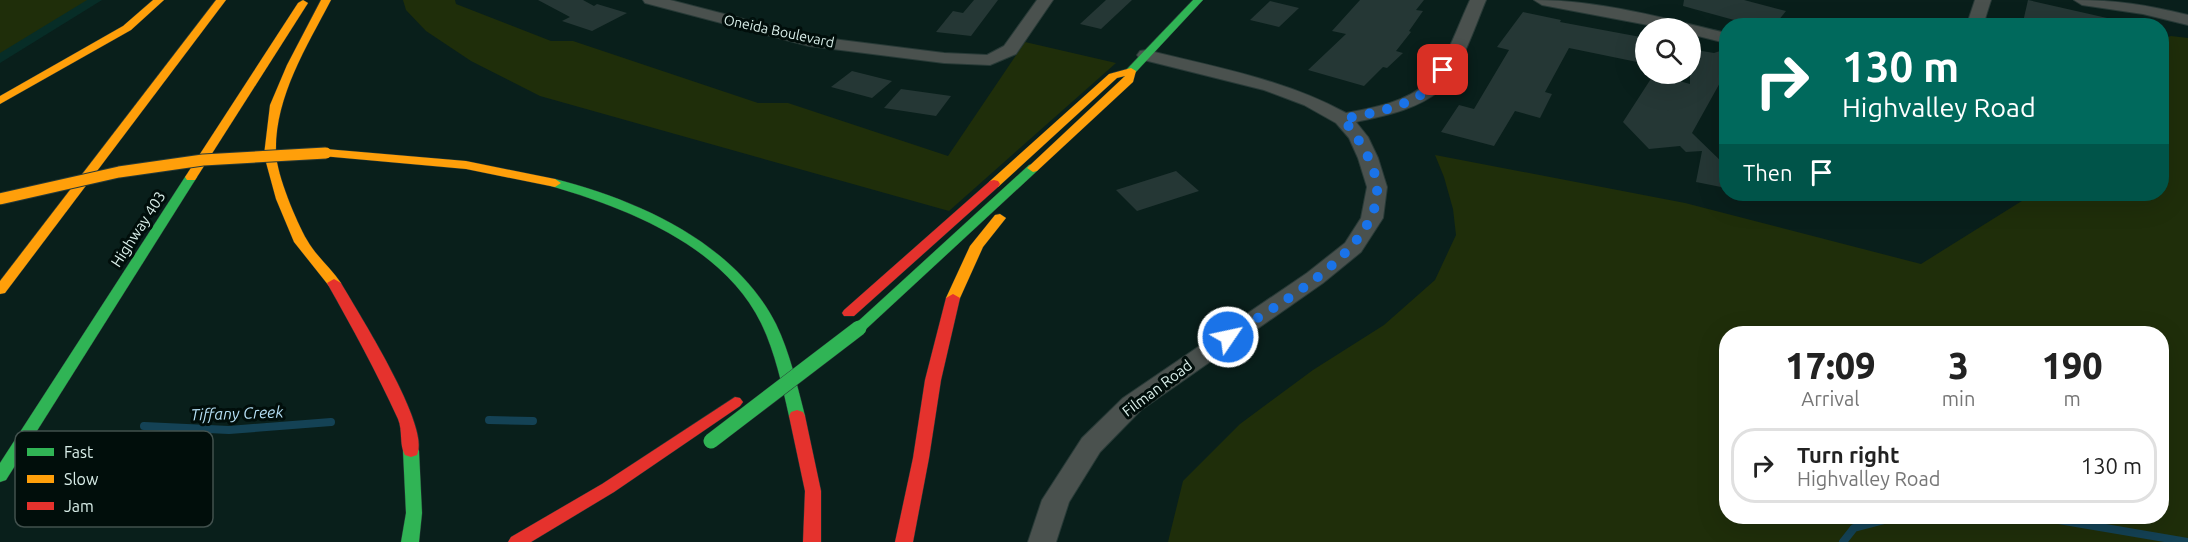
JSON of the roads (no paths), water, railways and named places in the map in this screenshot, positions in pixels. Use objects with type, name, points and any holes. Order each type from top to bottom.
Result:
[{"type":"main road","points":[[0,101],[127,28],[159,0]]},
{"type":"main road","points":[[0,290],[221,0]]},
{"type":"main road","name":"Highway 403","points":[[29,431],[304,0]]},
{"type":"main road","points":[[326,0],[292,65],[276,105],[270,155],[282,198],[301,242],[340,291],[378,359],[410,429],[414,513],[410,542]]},
{"type":"main road","points":[[706,444],[859,328],[1129,80],[1131,71],[1198,0]]},
{"type":"main road","points":[[844,317],[943,231],[1113,76],[1131,71]]},
{"type":"main road","points":[[904,542],[921,458],[933,380],[952,300],[978,246],[1056,149]]},
{"type":"main road","points":[[0,198],[119,172],[203,160],[326,153],[480,165],[548,180],[600,196],[640,212],[718,261],[753,298],[774,333],[798,421],[814,500],[812,542]]},
{"type":"main road","points":[[772,375],[798,354]]},
{"type":"main road","points":[[520,540],[599,493],[740,399]]},
{"type":"main road","name":"Highway 403","points":[[0,476],[15,453]]},
{"type":"street","name":"Oneida Boulevard","points":[[651,0],[809,41],[944,58],[990,60],[1010,50],[1045,0]]},
{"type":"street","points":[[1343,119],[1376,113],[1404,102],[1434,86],[1478,0]]},
{"type":"street","points":[[1542,0],[1635,18]]},
{"type":"street","points":[[1977,18],[1983,0]]},
{"type":"street","points":[[2082,0],[2143,9],[2188,20]]},
{"type":"street","points":[[1701,32],[1719,36]]},
{"type":"street","name":"Filman Road","points":[[1042,542],[1056,500],[1091,445],[1132,404],[1315,278],[1353,247],[1372,218],[1377,187],[1368,158],[1358,137],[1343,119],[1311,101],[1270,86],[1146,55]]},
{"type":"waterway","name":"Tiffany Creek","points":[[489,420],[533,421]]},
{"type":"waterway","name":"Tiffany Creek","points":[[144,426],[229,430],[331,422]]},
{"type":"waterway","name":"Tiffany Creek","points":[[1843,542],[1854,528],[1869,524]]},
{"type":"waterway","name":"Tiffany Creek","points":[[2082,524],[2188,542]]}]
